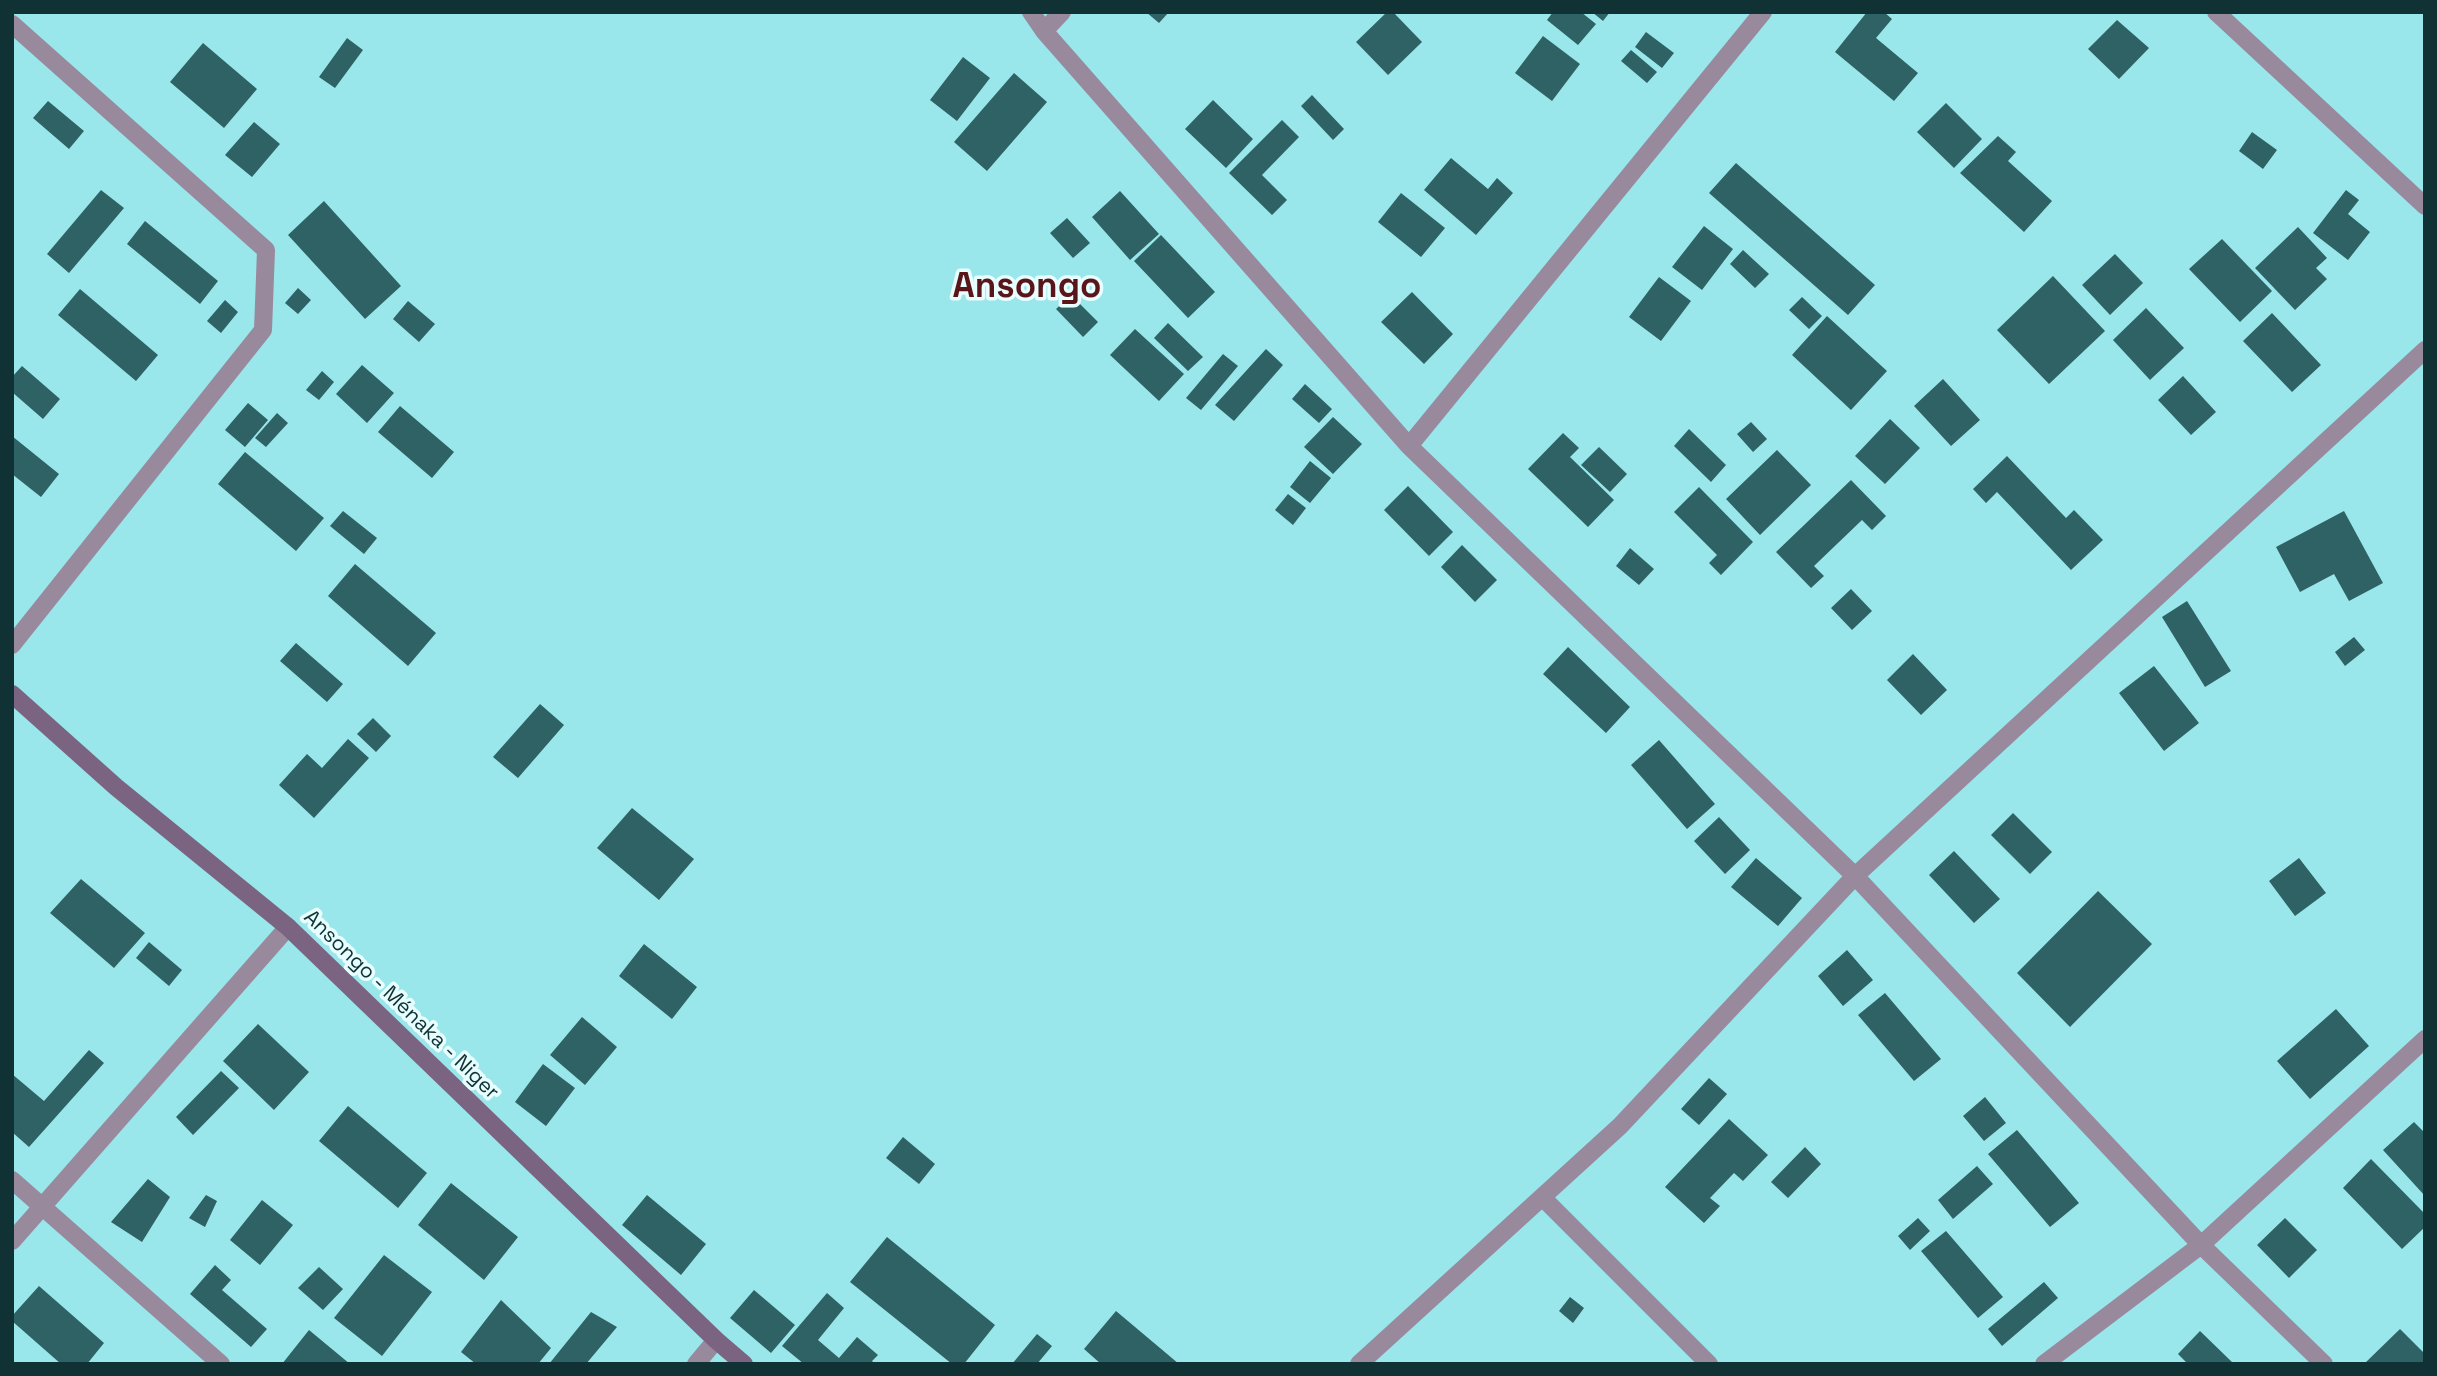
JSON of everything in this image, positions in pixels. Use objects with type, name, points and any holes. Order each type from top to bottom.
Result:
[{"type":"main road","name":"Ansongo - Ménaka - Niger","points":[[12,694],[117,787],[288,927],[744,1364]]},
{"type":"street","points":[[1031,12],[1044,31],[1409,446],[1855,876],[2201,1245],[2324,1364]]},
{"type":"street","points":[[1044,31],[1062,12]]},
{"type":"street","points":[[1409,446],[1763,12]]},
{"type":"street","points":[[2216,12],[2425,206]]},
{"type":"street","points":[[12,23],[266,250],[263,330],[12,645]]},
{"type":"street","points":[[1359,1364],[1620,1126],[1855,876],[2425,351]]},
{"type":"street","points":[[12,1241],[288,927]]},
{"type":"street","points":[[2044,1364],[2201,1245],[2425,1039]]},
{"type":"street","points":[[12,1180],[221,1364]]},
{"type":"street","points":[[1542,1197],[1709,1364]]},
{"type":"street","points":[[696,1364],[716,1340]]},
{"type":"building","points":[[1146,12],[1169,12],[1159,23]]},
{"type":"building","points":[[1387,12],[1393,12],[1422,42],[1388,75],[1356,42]]},
{"type":"building","points":[[1553,12],[1581,12],[1596,24],[1578,45],[1547,20]]},
{"type":"building","points":[[1592,12],[1610,12],[1603,21]]},
{"type":"building","points":[[1867,12],[1884,12],[1892,19],[1876,38],[1918,73],[1894,101],[1835,52]]},
{"type":"building","points":[[2117,20],[2149,48],[2119,79],[2088,49]]},
{"type":"building","points":[[1646,32],[1674,53],[1662,68],[1635,47]]},
{"type":"building","points":[[1543,36],[1580,64],[1552,101],[1515,73]]},
{"type":"building","points":[[347,38],[363,50],[335,88],[319,77]]},
{"type":"building","points":[[203,43],[257,89],[224,128],[170,82]]},
{"type":"building","points":[[1631,50],[1657,72],[1647,83],[1621,61]]},
{"type":"building","points":[[963,57],[990,78],[957,121],[930,100]]},
{"type":"building","points":[[1014,73],[1047,102],[987,171],[954,142]]},
{"type":"building","points":[[1312,95],[1344,129],[1333,140],[1301,106]]},
{"type":"building","points":[[1213,100],[1253,139],[1226,168],[1185,129]]},
{"type":"building","points":[[48,101],[84,131],[69,149],[33,118]]},
{"type":"building","points":[[1946,103],[1982,139],[1954,168],[1917,132]]},
{"type":"building","points":[[1282,120],[1299,137],[1262,175],[1287,200],[1272,215],[1229,173]]},
{"type":"building","points":[[254,122],[280,144],[252,177],[225,155]]},
{"type":"building","points":[[2252,132],[2277,150],[2263,169],[2239,151]]},
{"type":"building","points":[[1998,136],[2016,152],[2008,161],[2052,201],[2024,232],[1960,173]]},
{"type":"building","points":[[1451,158],[1488,189],[1497,178],[1513,193],[1476,235],[1424,190]]},
{"type":"building","points":[[1736,163],[1875,285],[1848,315],[1709,193]]},
{"type":"building","points":[[101,190],[124,208],[69,273],[47,254]]},
{"type":"building","points":[[2346,190],[2359,200],[2348,214],[2370,232],[2348,260],[2313,233]]},
{"type":"building","points":[[1120,191],[1159,234],[1130,260],[1092,217]]},
{"type":"building","points":[[1401,193],[1445,228],[1421,257],[1378,222]]},
{"type":"building","points":[[324,201],[401,286],[365,319],[288,235]]},
{"type":"building","points":[[1067,218],[1090,243],[1073,258],[1050,233]]},
{"type":"building","points":[[145,221],[218,281],[200,304],[127,244]]},
{"type":"building","points":[[1704,226],[1733,249],[1702,290],[1672,267]]},
{"type":"building","points":[[2298,227],[2327,258],[2316,268],[2327,279],[2295,310],[2255,268]]},
{"type":"building","points":[[1161,235],[1215,292],[1188,318],[1134,261]]},
{"type":"building","points":[[2222,239],[2272,291],[2240,322],[2189,269]]},
{"type":"building","points":[[1743,250],[1769,274],[1755,288],[1730,264]]},
{"type":"building","points":[[2115,254],[2143,283],[2110,315],[2082,285]]},
{"type":"building","points":[[2053,276],[2105,331],[2049,384],[1997,330]]},
{"type":"building","points":[[1659,277],[1691,301],[1661,341],[1629,317]]},
{"type":"building","points":[[298,288],[311,300],[298,314],[285,303]]},
{"type":"building","points":[[80,289],[158,355],[136,381],[58,315]]},
{"type":"building","points":[[1412,292],[1453,334],[1424,364],[1381,322]]},
{"type":"building","points":[[1071,295],[1098,322],[1083,337],[1056,309]]},
{"type":"building","points":[[1802,297],[1822,316],[1809,329],[1789,310]]},
{"type":"building","points":[[225,300],[238,312],[221,333],[207,321]]},
{"type":"building","points":[[408,301],[435,324],[419,342],[393,319]]},
{"type":"building","points":[[2146,308],[2184,348],[2150,380],[2113,340]]},
{"type":"building","points":[[2272,313],[2321,365],[2292,392],[2243,341]]},
{"type":"building","points":[[1827,316],[1887,371],[1851,410],[1792,355]]},
{"type":"building","points":[[1168,323],[1203,357],[1188,371],[1154,338]]},
{"type":"building","points":[[1135,329],[1184,374],[1159,401],[1110,355]]},
{"type":"building","points":[[1266,349],[1283,365],[1234,421],[1215,405]]},
{"type":"building","points":[[1223,354],[1238,366],[1201,410],[1186,398]]},
{"type":"building","points":[[362,365],[394,393],[367,423],[336,394]]},
{"type":"building","points":[[22,366],[60,399],[43,419],[12,392],[12,377]]},
{"type":"building","points":[[322,371],[334,382],[319,400],[306,390]]},
{"type":"building","points":[[2183,376],[2216,412],[2191,435],[2158,400]]},
{"type":"building","points":[[1943,379],[1980,420],[1951,446],[1914,406]]},
{"type":"building","points":[[1305,384],[1332,409],[1319,423],[1292,399]]},
{"type":"building","points":[[248,403],[268,420],[245,447],[225,430]]},
{"type":"building","points":[[400,406],[454,452],[432,478],[378,432]]},
{"type":"building","points":[[277,413],[288,423],[266,447],[255,438]]},
{"type":"building","points":[[1333,417],[1362,444],[1333,474],[1304,447]]},
{"type":"building","points":[[1890,419],[1920,448],[1885,484],[1855,456]]},
{"type":"building","points":[[1751,422],[1767,439],[1753,452],[1737,434]]},
{"type":"building","points":[[1689,429],[1726,465],[1711,482],[1674,446]]},
{"type":"building","points":[[1563,433],[1579,448],[1570,457],[1614,500],[1588,527],[1528,469]]},
{"type":"building","points":[[12,436],[59,474],[41,497],[12,474]]},
{"type":"building","points":[[1599,447],[1627,474],[1610,492],[1581,465]]},
{"type":"building","points":[[1777,450],[1811,485],[1760,535],[1726,499]]},
{"type":"building","points":[[245,452],[324,518],[296,551],[218,484]]},
{"type":"building","points":[[2007,456],[2066,518],[2074,510],[2103,540],[2071,570],[1997,492],[1986,503],[1973,489]]},
{"type":"building","points":[[1310,461],[1331,478],[1310,503],[1290,487]]},
{"type":"building","points":[[1851,480],[1886,516],[1872,530],[1862,520],[1814,566],[1824,576],[1811,588],[1776,552]]},
{"type":"building","points":[[1408,486],[1453,532],[1429,556],[1384,510]]},
{"type":"building","points":[[1699,487],[1753,542],[1721,575],[1709,563],[1717,555],[1674,512]]},
{"type":"building","points":[[1288,494],[1306,508],[1293,525],[1275,510]]},
{"type":"building","points":[[343,511],[377,538],[364,554],[330,526]]},
{"type":"building","points":[[2344,511],[2383,583],[2349,601],[2334,574],[2300,592],[2276,547]]},
{"type":"building","points":[[1462,545],[1497,580],[1475,602],[1441,567]]},
{"type":"building","points":[[1630,548],[1654,569],[1639,585],[1616,566]]},
{"type":"building","points":[[355,564],[436,633],[408,666],[328,596]]},
{"type":"building","points":[[1851,589],[1872,611],[1852,630],[1831,608]]},
{"type":"building","points":[[2187,601],[2231,671],[2205,687],[2162,617]]},
{"type":"building","points":[[2354,637],[2365,650],[2345,666],[2335,652]]},
{"type":"building","points":[[296,643],[343,684],[327,702],[280,661]]},
{"type":"building","points":[[1568,647],[1630,707],[1606,733],[1543,674]]},
{"type":"building","points":[[1913,654],[1947,690],[1921,715],[1887,680]]},
{"type":"building","points":[[2154,666],[2199,723],[2164,751],[2119,693]]},
{"type":"building","points":[[540,704],[564,725],[518,778],[493,757]]},
{"type":"building","points":[[373,718],[391,736],[376,752],[357,734]]},
{"type":"building","points":[[348,739],[369,758],[314,818],[279,785],[307,754],[322,768]]},
{"type":"building","points":[[1659,740],[1715,804],[1687,829],[1631,765]]},
{"type":"building","points":[[632,808],[694,859],[659,900],[597,848]]},
{"type":"building","points":[[2013,813],[2052,852],[2030,874],[1991,835]]},
{"type":"building","points":[[1719,817],[1750,850],[1725,874],[1694,841]]},
{"type":"building","points":[[1954,851],[2000,899],[1974,923],[1929,875]]},
{"type":"building","points":[[1756,858],[1802,898],[1778,926],[1731,887]]},
{"type":"building","points":[[2299,858],[2326,893],[2295,916],[2269,881]]},
{"type":"building","points":[[81,879],[145,933],[114,968],[50,913]]},
{"type":"building","points":[[2098,891],[2152,944],[2070,1027],[2017,973]]},
{"type":"building","points":[[149,942],[182,970],[169,986],[136,958]]},
{"type":"building","points":[[644,944],[697,987],[672,1019],[619,976]]},
{"type":"building","points":[[1847,950],[1873,980],[1843,1006],[1818,976]]},
{"type":"building","points":[[1885,993],[1941,1059],[1914,1081],[1858,1015]]},
{"type":"building","points":[[2336,1009],[2369,1046],[2310,1099],[2277,1061]]},
{"type":"building","points":[[582,1017],[617,1047],[585,1085],[550,1055]]},
{"type":"building","points":[[258,1024],[309,1072],[274,1110],[223,1061]]},
{"type":"building","points":[[89,1050],[104,1063],[29,1147],[12,1132],[12,1074],[44,1101]]},
{"type":"building","points":[[543,1064],[575,1088],[546,1126],[515,1102]]},
{"type":"building","points":[[221,1071],[239,1088],[193,1135],[176,1117]]},
{"type":"building","points":[[1709,1078],[1727,1094],[1699,1125],[1681,1109]]},
{"type":"building","points":[[1985,1097],[2006,1123],[1984,1141],[1963,1116]]},
{"type":"building","points":[[348,1106],[427,1173],[398,1208],[319,1141]]},
{"type":"building","points":[[1729,1119],[1768,1155],[1743,1181],[1734,1173],[1710,1198],[1720,1206],[1704,1223],[1665,1187]]},
{"type":"building","points":[[2414,1122],[2425,1133],[2425,1196],[2383,1150]]},
{"type":"building","points":[[2017,1130],[2079,1203],[2050,1227],[1988,1154]]},
{"type":"building","points":[[903,1137],[935,1164],[919,1184],[886,1158]]},
{"type":"building","points":[[1805,1147],[1821,1164],[1788,1198],[1771,1182]]},
{"type":"building","points":[[2371,1159],[2425,1214],[2425,1227],[2402,1249],[2343,1188]]},
{"type":"building","points":[[1977,1166],[1993,1184],[1953,1219],[1938,1200]]},
{"type":"building","points":[[148,1179],[170,1197],[142,1242],[111,1222]]},
{"type":"building","points":[[451,1183],[518,1237],[484,1280],[418,1225]]},
{"type":"building","points":[[206,1195],[217,1201],[205,1227],[189,1218]]},
{"type":"building","points":[[647,1195],[706,1244],[681,1275],[622,1225]]},
{"type":"building","points":[[262,1200],[293,1225],[260,1265],[230,1240]]},
{"type":"building","points":[[1918,1218],[1930,1231],[1910,1250],[1898,1236]]},
{"type":"building","points":[[2285,1218],[2317,1250],[2289,1278],[2257,1245]]},
{"type":"building","points":[[1946,1231],[2003,1297],[1978,1318],[1921,1251]]},
{"type":"building","points":[[887,1237],[995,1325],[964,1364],[952,1364],[850,1282]]},
{"type":"building","points":[[384,1255],[432,1292],[382,1356],[334,1318]]},
{"type":"building","points":[[215,1265],[231,1280],[222,1290],[267,1329],[251,1347],[190,1294]]},
{"type":"building","points":[[319,1267],[343,1289],[323,1310],[298,1288]]},
{"type":"building","points":[[2044,1282],[2058,1298],[2002,1346],[1988,1329]]},
{"type":"building","points":[[39,1286],[104,1343],[87,1364],[61,1364],[12,1321],[12,1316]]},
{"type":"building","points":[[754,1290],[795,1325],[771,1353],[730,1318]]},
{"type":"building","points":[[827,1293],[844,1308],[818,1340],[839,1358],[857,1337],[878,1355],[872,1361],[875,1364],[804,1364],[782,1346]]},
{"type":"building","points":[[1570,1297],[1584,1308],[1573,1323],[1559,1311]]},
{"type":"building","points":[[501,1300],[551,1348],[538,1364],[476,1364],[461,1352]]},
{"type":"building","points":[[1116,1311],[1179,1364],[1101,1364],[1084,1349]]},
{"type":"building","points":[[591,1312],[617,1327],[586,1364],[549,1364]]},
{"type":"building","points":[[2400,1329],[2425,1354],[2425,1364],[2364,1364]]},
{"type":"building","points":[[309,1330],[350,1364],[282,1364]]},
{"type":"building","points":[[2200,1331],[2234,1364],[2188,1364],[2178,1354]]},
{"type":"building","points":[[1037,1334],[1052,1346],[1037,1364],[1012,1364]]},
{"type":"district","name":"Ansongo","points":[[1027,288]]}]
